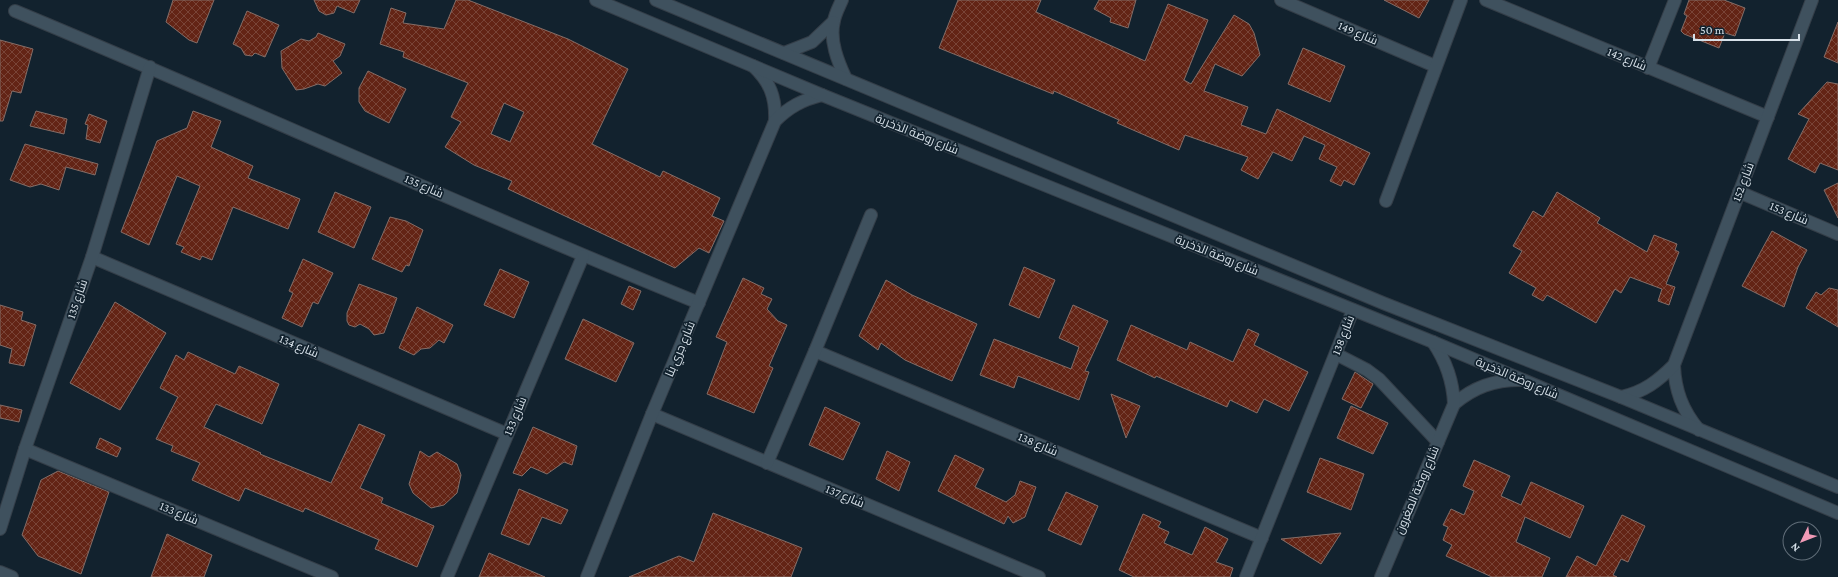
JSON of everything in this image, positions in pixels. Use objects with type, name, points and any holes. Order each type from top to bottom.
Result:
[{"type":"street","name":"شارع روضة الذخرية","points":[[596,0],[822,96],[1433,342],[1838,513]]},
{"type":"street","name":"شارع روضة الذخرية","points":[[656,0],[1383,303],[1621,397],[1838,487]]},
{"type":"street","points":[[784,53],[812,42],[833,22],[842,0]]},
{"type":"street","name":"شارع 149","points":[[1281,0],[1435,66]]},
{"type":"street","points":[[1386,201],[1435,66],[1461,0]]},
{"type":"street","name":"شارع 142","points":[[1486,0],[1768,118]]},
{"type":"street","points":[[1648,68],[1675,0]]},
{"type":"street","name":"شارع 152","points":[[1698,430],[1691,421],[1680,400],[1676,388],[1674,365],[1812,0]]},
{"type":"street","name":"شارع 135","points":[[15,11],[150,67],[583,256],[699,302]]},
{"type":"street","points":[[833,22],[835,52],[846,79]]},
{"type":"street","name":"شارع جري بنا","points":[[587,577],[652,414],[775,121],[776,105],[772,90],[763,76],[752,65]]},
{"type":"street","name":"شارع 135","points":[[0,529],[25,449],[92,257],[150,67]]},
{"type":"street","name":"شارع جري بنا","points":[[775,121],[796,104],[822,96]]},
{"type":"street","name":"شارع 153","points":[[1739,192],[1838,234]]},
{"type":"street","points":[[766,463],[815,351],[870,215]]},
{"type":"street","name":"شارع 133","points":[[447,577],[583,256]]},
{"type":"street","name":"شارع 134","points":[[92,257],[507,434]]},
{"type":"street","name":"شارع 138","points":[[1246,577],[1353,310]]},
{"type":"street","name":"شارع روضة المغرون","points":[[1381,577],[1454,404],[1453,390],[1447,365],[1433,342]]},
{"type":"street","name":"شارع 138","points":[[815,351],[1262,538]]},
{"type":"street","points":[[1336,354],[1367,370],[1379,380],[1438,442]]},
{"type":"street","name":"شارع 152","points":[[1621,397],[1644,390],[1655,383],[1674,365]]},
{"type":"street","points":[[1454,404],[1478,387],[1506,380],[1520,380]]},
{"type":"street","name":"شارع 137","points":[[652,414],[1038,577]]},
{"type":"street","name":"شارع 133","points":[[25,449],[332,577]]},
{"type":"street","points":[[0,572],[12,577]]},
{"type":"building","points":[[173,0],[214,0],[197,43],[189,40],[166,22]]},
{"type":"building","points":[[314,0],[360,0],[354,13],[337,6],[334,13],[326,15],[319,11]]},
{"type":"building","points":[[456,0],[468,0],[568,39],[628,69],[592,144],[660,177],[663,171],[720,198],[712,216],[724,221],[709,253],[699,248],[675,268],[508,189],[512,181],[474,165],[445,147],[461,122],[451,117],[468,83],[403,57],[404,52],[380,44],[391,8],[406,13],[403,23],[444,29]],"holes":[[[504,103],[524,112],[510,142],[491,134]]]},
{"type":"building","points":[[958,0],[1041,0],[1036,12],[1145,61],[1168,4],[1208,20],[1184,80],[1191,84],[1234,15],[1249,24],[1254,33],[1260,55],[1242,76],[1215,64],[1204,91],[1248,107],[1241,125],[1266,134],[1277,109],[1370,153],[1354,185],[1344,180],[1341,186],[1330,181],[1337,167],[1319,159],[1325,145],[1304,136],[1292,161],[1273,152],[1258,179],[1241,170],[1248,157],[1185,135],[1179,150],[1117,123],[1119,120],[1054,91],[1053,94],[939,48]]},
{"type":"building","points":[[1099,0],[1136,0],[1128,28],[1110,22],[1111,18],[1094,9]]},
{"type":"building","points":[[1384,0],[1429,0],[1419,18]]},
{"type":"building","points":[[1689,0],[1724,0],[1745,8],[1735,36],[1725,33],[1719,48],[1684,34],[1681,31],[1687,16],[1684,14]]},
{"type":"building","points":[[247,11],[279,25],[265,57],[255,53],[252,56],[245,55],[241,48],[233,44]]},
{"type":"building","points":[[1838,22],[1838,63],[1824,57]]},
{"type":"building","points":[[318,33],[345,44],[340,56],[333,61],[342,73],[325,86],[318,84],[296,90],[282,68],[281,51],[301,39],[309,41],[316,37]]},
{"type":"building","points":[[0,40],[33,49],[21,93],[12,91],[3,121],[0,121]]},
{"type":"building","points":[[1303,48],[1345,66],[1330,102],[1288,84]]},
{"type":"building","points":[[368,71],[406,89],[389,123],[365,111],[359,102],[359,88]]},
{"type":"building","points":[[1827,82],[1838,84],[1838,170],[1820,163],[1815,173],[1788,159],[1809,119],[1798,114]]},
{"type":"building","points":[[36,111],[67,119],[64,134],[30,126]]},
{"type":"building","points":[[193,111],[221,121],[211,147],[253,166],[248,178],[300,199],[288,229],[233,207],[212,260],[202,256],[200,260],[181,252],[184,247],[176,244],[200,186],[177,176],[149,245],[121,232],[157,141],[187,128]]},
{"type":"building","points":[[89,114],[107,121],[100,143],[86,139],[88,125],[85,124]]},
{"type":"building","points":[[25,144],[98,164],[95,175],[66,167],[59,190],[41,184],[30,187],[10,180]]},
{"type":"building","points":[[1838,183],[1838,218],[1824,190]]},
{"type":"building","points":[[335,192],[371,207],[354,248],[318,232]]},
{"type":"building","points":[[1557,192],[1600,218],[1597,223],[1647,252],[1654,235],[1677,244],[1675,250],[1679,252],[1666,284],[1675,287],[1669,305],[1658,301],[1662,289],[1630,277],[1621,293],[1615,289],[1596,323],[1547,295],[1543,301],[1532,295],[1536,288],[1509,273],[1522,251],[1513,246],[1533,211],[1543,217]]},
{"type":"building","points":[[390,217],[406,221],[423,230],[409,266],[406,265],[402,272],[372,259]]},
{"type":"building","points":[[1772,231],[1807,250],[1798,267],[1784,307],[1742,286]]},
{"type":"building","points":[[303,259],[333,273],[318,304],[313,302],[302,327],[282,318],[293,293],[289,291]]},
{"type":"building","points":[[1024,267],[1055,280],[1039,318],[1009,305]]},
{"type":"building","points":[[500,269],[529,282],[514,318],[484,305]]},
{"type":"building","points":[[743,278],[764,288],[761,294],[772,299],[767,309],[778,321],[787,325],[769,366],[773,368],[754,413],[707,394],[727,342],[716,337]]},
{"type":"building","points":[[886,280],[912,295],[977,324],[952,381],[905,360],[881,343],[878,350],[859,336]]},
{"type":"building","points":[[359,284],[397,298],[384,333],[374,335],[369,329],[360,324],[355,327],[349,325],[347,321],[347,313]]},
{"type":"building","points":[[629,286],[641,291],[633,310],[621,304]]},
{"type":"building","points":[[1829,288],[1838,290],[1838,327],[1806,308],[1816,292],[1821,295]]},
{"type":"building","points":[[115,302],[166,333],[120,410],[70,383]]},
{"type":"building","points":[[0,305],[23,312],[21,320],[36,325],[24,366],[9,363],[12,349],[0,345]]},
{"type":"building","points":[[1073,305],[1108,321],[1085,371],[1089,372],[1079,400],[1018,376],[1014,388],[980,375],[994,339],[1071,369],[1079,347],[1059,338]]},
{"type":"building","points":[[417,307],[453,325],[444,343],[439,340],[430,348],[421,349],[414,355],[399,348]]},
{"type":"building","points":[[583,319],[634,343],[616,382],[565,359]]},
{"type":"building","points":[[1131,325],[1187,350],[1190,342],[1233,362],[1248,329],[1259,334],[1254,345],[1308,372],[1289,411],[1264,399],[1257,413],[1230,400],[1227,407],[1156,376],[1155,378],[1117,360]]},
{"type":"building","points":[[188,352],[235,374],[239,366],[279,384],[262,424],[216,404],[204,427],[261,453],[260,454],[331,483],[359,424],[385,435],[360,488],[383,498],[381,503],[434,526],[417,567],[375,549],[379,540],[305,508],[303,512],[245,488],[239,501],[192,480],[200,463],[171,451],[173,446],[156,439],[178,397],[160,388],[176,355],[184,360]]},
{"type":"building","points":[[1355,372],[1373,384],[1361,408],[1342,399]]},
{"type":"building","points":[[1111,394],[1140,406],[1126,438]]},
{"type":"building","points":[[0,405],[22,410],[19,422],[0,418]]},
{"type":"building","points":[[1351,406],[1388,423],[1373,454],[1337,438]]},
{"type":"building","points":[[825,407],[860,423],[843,460],[809,445]]},
{"type":"building","points":[[533,427],[577,446],[572,465],[564,462],[547,474],[531,467],[522,476],[513,473]]},
{"type":"building","points":[[100,438],[121,448],[117,457],[96,448]]},
{"type":"building","points":[[420,451],[429,457],[437,452],[457,464],[461,475],[457,493],[444,505],[431,508],[413,493],[409,484]]},
{"type":"building","points":[[887,451],[910,462],[899,491],[876,479]]},
{"type":"building","points":[[955,455],[984,469],[975,487],[1006,502],[1015,495],[1020,481],[1036,487],[1025,517],[1013,523],[1008,516],[1004,524],[938,491]]},
{"type":"building","points":[[1320,458],[1364,474],[1351,510],[1307,492]]},
{"type":"building","points":[[1474,460],[1510,476],[1501,496],[1521,505],[1531,482],[1584,506],[1570,538],[1525,517],[1516,542],[1550,558],[1542,577],[1492,577],[1446,556],[1452,545],[1443,540],[1448,527],[1443,525],[1451,509],[1464,515],[1474,491],[1463,486]]},
{"type":"building","points":[[58,471],[109,492],[81,574],[38,556],[22,535],[41,480]]},
{"type":"building","points":[[519,489],[568,510],[561,524],[542,517],[529,545],[501,534]]},
{"type":"building","points":[[1066,492],[1098,506],[1081,545],[1048,530]]},
{"type":"building","points":[[713,513],[802,548],[791,577],[629,577],[679,556],[694,562]]},
{"type":"building","points":[[1143,514],[1161,522],[1158,527],[1169,532],[1164,543],[1192,555],[1205,527],[1228,539],[1216,562],[1233,568],[1230,577],[1134,577],[1119,570]]},
{"type":"building","points":[[1622,515],[1645,526],[1628,562],[1621,559],[1613,575],[1617,577],[1566,577],[1577,556],[1596,566]]},
{"type":"building","points":[[1341,533],[1321,564],[1281,539]]},
{"type":"building","points":[[167,534],[212,555],[204,577],[151,577]]},
{"type":"building","points":[[489,553],[545,577],[479,577]]}]
